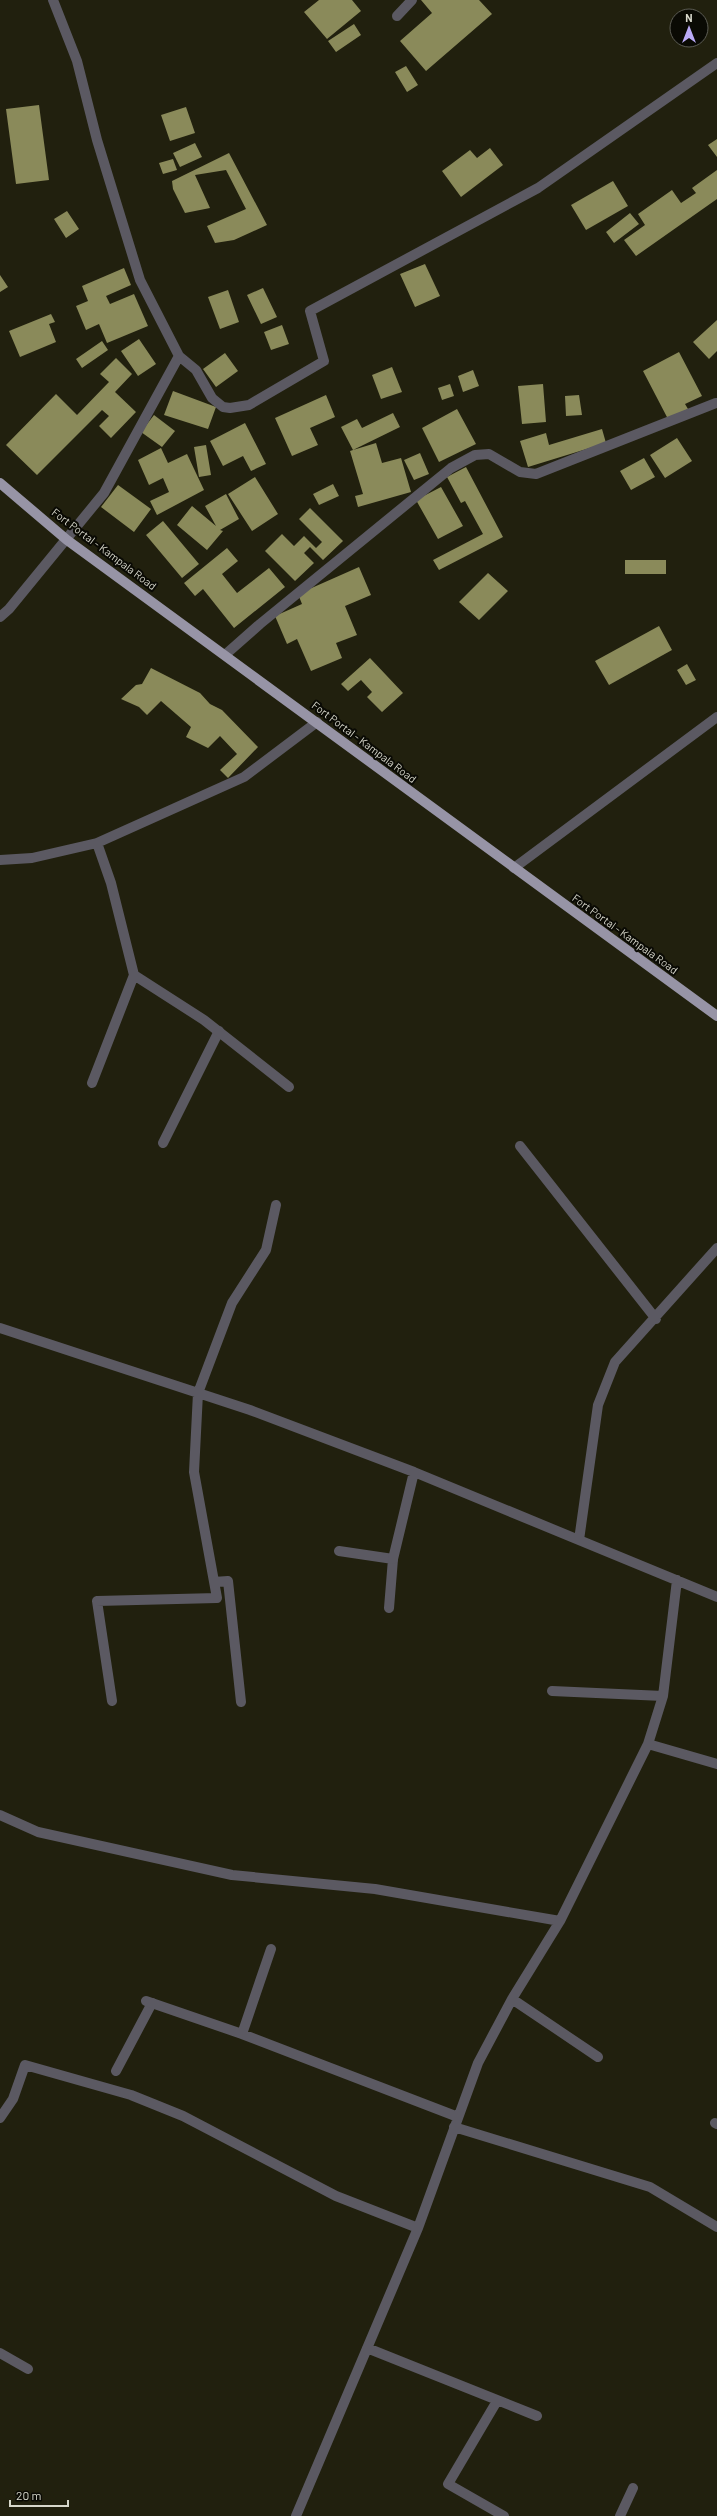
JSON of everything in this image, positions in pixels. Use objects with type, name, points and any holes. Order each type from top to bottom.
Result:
[{"type":"main road","name":"Fort Portal - Kampala Road","points":[[0,483],[67,540],[226,654],[514,868],[717,1016]]},
{"type":"street","points":[[53,0],[77,61],[97,140],[140,280],[179,356],[196,370],[212,398],[223,407],[230,408],[249,405],[324,361],[310,311],[538,188],[717,63]]},
{"type":"street","points":[[397,16],[412,0]]},
{"type":"street","points":[[0,617],[67,540],[104,493],[179,356]]},
{"type":"street","points":[[226,654],[260,624],[450,468],[475,456],[488,454],[520,472],[536,474],[716,403]]},
{"type":"street","points":[[514,868],[717,717]]},
{"type":"street","points":[[0,860],[32,858],[97,843],[244,777],[317,722]]},
{"type":"street","points":[[92,1083],[134,975],[112,883],[97,843]]},
{"type":"street","points":[[134,975],[219,1032],[289,1087]]},
{"type":"street","points":[[163,1143],[219,1032]]},
{"type":"street","points":[[520,1146],[656,1319]]},
{"type":"street","points":[[112,1702],[97,1601],[217,1598],[194,1472],[198,1393],[232,1303],[266,1250],[276,1205]]},
{"type":"street","points":[[579,1540],[598,1405],[615,1362],[656,1319],[717,1248]]},
{"type":"street","points":[[0,1328],[198,1393],[414,1472],[717,1597]]},
{"type":"street","points":[[389,1608],[393,1558],[414,1472]]},
{"type":"street","points":[[339,1550],[393,1558]]},
{"type":"street","points":[[296,2516],[418,2228],[478,2063],[512,1999],[560,1921],[648,1744],[663,1696],[677,1580]]},
{"type":"street","points":[[214,1582],[228,1581],[241,1702]]},
{"type":"street","points":[[552,1691],[663,1696]]},
{"type":"street","points":[[648,1744],[717,1764]]},
{"type":"street","points":[[0,1816],[38,1832],[232,1875],[375,1889],[560,1921]]},
{"type":"street","points":[[242,2034],[271,1949]]},
{"type":"street","points":[[512,1999],[598,2057]]},
{"type":"street","points":[[116,2070],[149,2002],[242,2034],[458,2117]]},
{"type":"street","points":[[0,2118],[13,2099],[25,2065],[131,2095],[183,2116],[336,2196],[418,2228]]},
{"type":"street","points":[[454,2127],[650,2187],[717,2227]]},
{"type":"street","points":[[368,2348],[537,2416]]},
{"type":"street","points":[[0,2353],[28,2369]]},
{"type":"street","points":[[497,2401],[448,2484],[504,2516]]},
{"type":"street","points":[[620,2516],[633,2488]]},
{"type":"building","points":[[319,0],[352,0],[361,11],[327,39],[304,12]]},
{"type":"building","points":[[421,0],[479,0],[492,14],[426,71],[400,41],[432,13]]},
{"type":"building","points":[[354,24],[361,35],[336,52],[328,41]]},
{"type":"building","points":[[406,66],[418,85],[407,92],[395,72]]},
{"type":"building","points":[[39,105],[49,180],[16,184],[6,109]]},
{"type":"building","points":[[186,107],[195,133],[170,141],[161,115]]},
{"type":"building","points":[[717,139],[717,157],[708,145]]},
{"type":"building","points":[[195,143],[202,157],[180,167],[173,153]]},
{"type":"building","points":[[490,148],[503,165],[461,197],[442,171],[470,150],[477,158]]},
{"type":"building","points":[[229,153],[267,225],[234,240],[215,243],[207,226],[246,209],[226,170],[195,175],[210,208],[185,213],[173,189],[172,181]]},
{"type":"building","points":[[173,159],[177,170],[163,174],[159,163]]},
{"type":"building","points":[[717,170],[717,199],[636,256],[624,240],[645,225],[638,214],[672,190],[681,203],[696,193],[692,188]]},
{"type":"building","points":[[613,181],[628,206],[586,230],[571,205]]},
{"type":"building","points":[[67,211],[79,229],[66,238],[54,219]]},
{"type":"building","points":[[630,213],[639,224],[614,243],[606,232]]},
{"type":"building","points":[[425,264],[440,296],[415,307],[400,274]]},
{"type":"building","points":[[124,268],[131,285],[106,296],[110,304],[134,294],[148,326],[107,343],[99,324],[86,330],[76,306],[88,301],[82,286]]},
{"type":"building","points":[[0,275],[8,287],[0,292]]},
{"type":"building","points":[[263,288],[277,317],[261,324],[247,295]]},
{"type":"building","points":[[228,290],[239,322],[220,329],[208,297]]},
{"type":"building","points":[[51,314],[55,322],[49,324],[56,342],[20,357],[9,331]]},
{"type":"building","points":[[717,320],[717,351],[709,359],[693,342]]},
{"type":"building","points":[[282,325],[289,344],[271,350],[264,332]]},
{"type":"building","points":[[139,339],[156,364],[138,376],[121,351]]},
{"type":"building","points":[[102,341],[108,350],[82,368],[76,359]]},
{"type":"building","points":[[679,352],[702,396],[685,404],[688,409],[668,419],[643,371]]},
{"type":"building","points":[[225,353],[238,371],[216,387],[203,369]]},
{"type":"building","points":[[116,358],[132,374],[115,392],[136,412],[111,438],[99,426],[109,416],[102,410],[37,475],[6,445],[56,394],[77,415],[109,382],[100,374]]},
{"type":"building","points":[[392,367],[402,392],[381,399],[372,375]]},
{"type":"building","points":[[473,370],[479,386],[463,392],[458,376]]},
{"type":"building","points":[[450,384],[454,396],[442,400],[438,388]]},
{"type":"building","points":[[543,384],[546,422],[522,424],[518,386]]},
{"type":"building","points":[[173,391],[216,407],[208,429],[164,415]]},
{"type":"building","points":[[326,395],[335,417],[310,428],[318,445],[292,456],[275,418]]},
{"type":"building","points":[[579,395],[582,415],[566,416],[565,396]]},
{"type":"building","points":[[457,409],[476,444],[439,462],[422,428]]},
{"type":"building","points":[[393,413],[400,427],[353,450],[341,427],[357,419],[362,428]]},
{"type":"building","points":[[154,415],[175,431],[162,447],[141,432]]},
{"type":"building","points":[[245,423],[266,464],[251,471],[243,456],[223,466],[210,441]]},
{"type":"building","points":[[602,429],[606,443],[528,467],[520,441],[546,433],[549,445]]},
{"type":"building","points":[[677,438],[692,461],[665,478],[650,455]]},
{"type":"building","points":[[376,443],[382,463],[401,458],[411,492],[358,507],[355,496],[363,494],[350,451]]},
{"type":"building","points":[[206,445],[211,475],[199,477],[194,447]]},
{"type":"building","points":[[161,448],[168,463],[187,454],[204,490],[157,515],[150,501],[169,492],[163,478],[149,485],[138,460]]},
{"type":"building","points":[[420,453],[429,474],[414,480],[404,460]]},
{"type":"building","points":[[644,458],[655,477],[631,490],[620,471]]},
{"type":"building","points":[[466,467],[503,537],[439,570],[433,560],[483,534],[465,501],[461,503],[447,477]]},
{"type":"building","points":[[255,477],[278,514],[252,531],[228,494]]},
{"type":"building","points":[[333,484],[339,496],[319,505],[313,494]]},
{"type":"building","points":[[118,485],[151,509],[134,532],[101,507]]},
{"type":"building","points":[[441,487],[463,526],[438,539],[416,500]]},
{"type":"building","points":[[226,494],[239,519],[220,530],[223,531],[207,550],[177,525],[192,506],[216,526],[205,506]]},
{"type":"building","points":[[310,508],[343,541],[323,560],[310,547],[304,553],[314,563],[295,581],[265,551],[282,534],[294,546],[304,536],[316,548],[322,542],[299,519]]},
{"type":"building","points":[[163,521],[199,564],[182,578],[146,535]]},
{"type":"building","points":[[227,548],[238,561],[222,574],[237,593],[269,568],[285,587],[234,628],[203,589],[195,596],[184,583]]},
{"type":"building","points":[[625,560],[666,560],[666,574],[625,574]]},
{"type":"building","points":[[359,567],[371,595],[345,606],[357,635],[336,643],[342,658],[311,671],[297,639],[287,644],[275,616],[302,604],[298,594]]},
{"type":"building","points":[[488,573],[508,591],[479,620],[459,602]]},
{"type":"building","points":[[659,626],[672,650],[609,685],[595,661]]},
{"type":"building","points":[[370,658],[403,693],[382,712],[367,697],[372,692],[361,680],[348,691],[341,684]]},
{"type":"building","points":[[687,664],[696,680],[686,685],[677,670]]},
{"type":"building","points":[[151,668],[200,693],[210,704],[222,710],[258,747],[228,778],[220,770],[237,754],[220,736],[208,748],[186,737],[191,727],[161,701],[147,715],[139,707],[121,699],[136,685],[142,684]]}]
